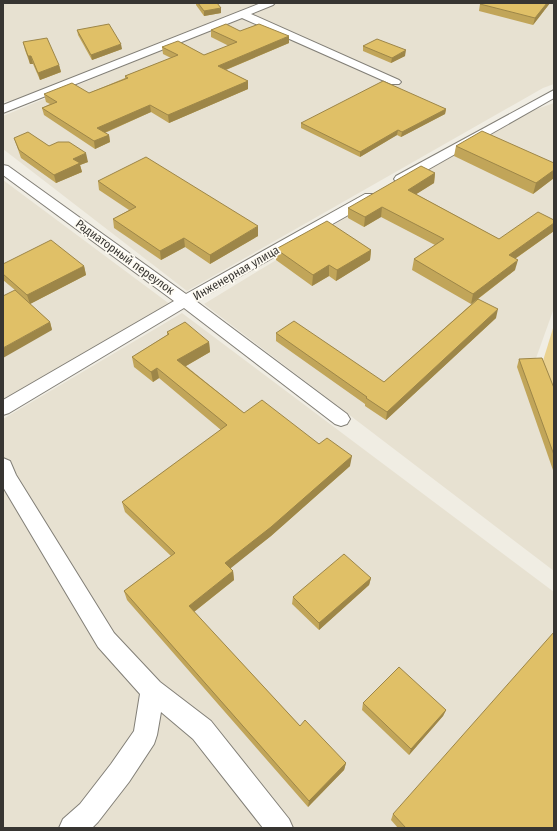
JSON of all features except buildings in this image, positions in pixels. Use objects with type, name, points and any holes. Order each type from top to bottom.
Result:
[{"type":"street","points":[[3,109],[270,3]]},
{"type":"street","points":[[242,14],[396,82]]},
{"type":"street","name":"Инженерная улица","points":[[3,408],[185,301],[554,93]]},
{"type":"street","name":"Радиаторный переулок","points":[[3,169],[185,301],[341,419]]},
{"type":"street","points":[[3,466],[7,477],[106,640],[152,690],[202,730],[280,828]]},
{"type":"street","points":[[72,828],[94,807],[120,773],[145,735],[152,690]]},
{"type":"shaded area","points":[[3,3],[259,3],[29,98],[3,102]]},
{"type":"shaded area","points":[[280,3],[554,3],[554,84],[543,88],[187,291],[3,149],[3,116],[261,9]]},
{"type":"shaded area","points":[[554,103],[554,308],[535,361],[554,413],[554,571],[204,304],[508,119]]},
{"type":"shaded area","points":[[3,180],[171,305],[3,403]]},
{"type":"shaded area","points":[[182,313],[554,592],[554,828],[3,828],[3,419]]},
{"type":"shaded area","points":[[554,325],[554,397],[542,364]]}]
